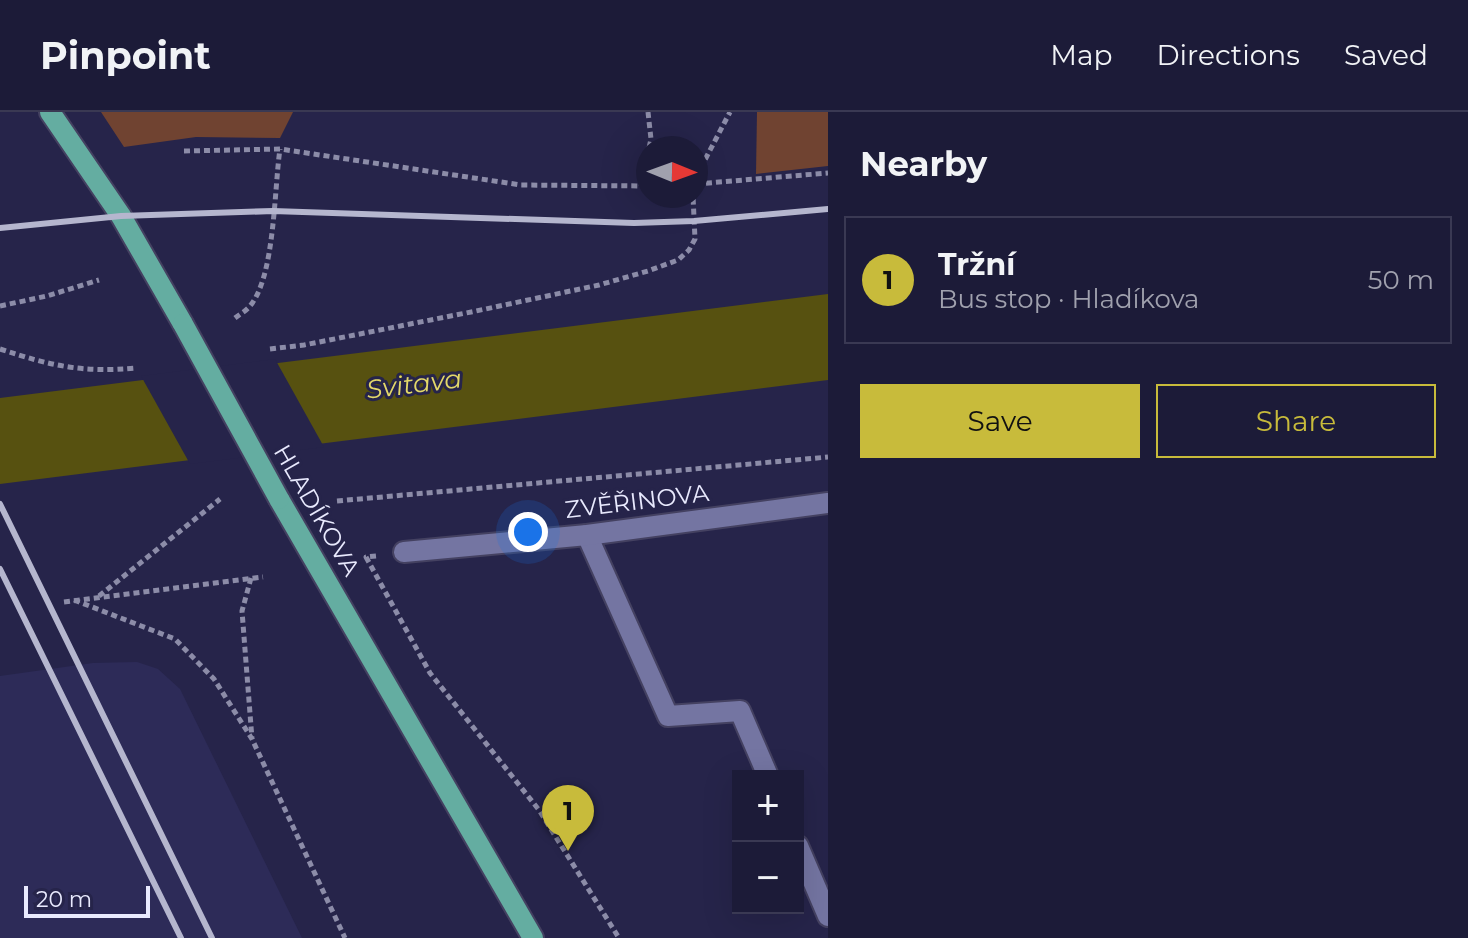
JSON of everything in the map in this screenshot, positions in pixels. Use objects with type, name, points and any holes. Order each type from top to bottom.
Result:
[{"type":"main road","name":"HLADÍKOVA","points":[[50,112],[121,216],[279,499],[533,938]]},
{"type":"street","name":"ZVĚŘINOVA","points":[[404,552],[587,535],[828,503]]},
{"type":"street","points":[[587,535],[668,716],[740,711],[765,770]]},
{"type":"street","points":[[804,860],[828,916]]},
{"type":"path","points":[[648,112],[651,136]]},
{"type":"path","points":[[708,154],[730,112]]},
{"type":"path","points":[[184,151],[280,149],[521,185],[636,186]]},
{"type":"path","points":[[235,318],[249,307],[259,291],[272,236],[280,149]]},
{"type":"path","points":[[708,183],[828,173]]},
{"type":"path","points":[[270,349],[476,311],[599,285],[648,271],[678,260],[689,250],[695,239],[694,208]]},
{"type":"path","points":[[0,306],[99,280]]},
{"type":"path","points":[[0,349],[69,369],[104,371],[137,368]]},
{"type":"path","points":[[337,501],[828,457]]},
{"type":"path","points":[[97,598],[220,499]]},
{"type":"path","points":[[366,557],[430,673],[539,810],[619,938]]},
{"type":"path","points":[[64,602],[263,577]]},
{"type":"path","points":[[251,578],[242,611],[252,739]]},
{"type":"path","points":[[74,600],[175,639],[214,679],[252,739],[345,938]]},
{"type":"shaded area","points":[[101,112],[293,112],[280,138],[196,137],[124,147]]},
{"type":"shaded area","points":[[757,112],[828,112],[828,166],[756,174]]},
{"type":"shaded area","points":[[137,662],[158,669],[180,689],[302,938],[0,938],[0,676],[93,663]]},
{"type":"water","name":"Svitava","points":[[828,294],[828,380],[0,484],[0,398]]},
{"type":"pier","points":[[275,359],[324,447],[190,464],[141,376]]},
{"type":"railway","points":[[0,228],[121,216],[273,211],[634,223],[828,209]]},
{"type":"railway","points":[[0,504],[212,938]]},
{"type":"railway","points":[[0,569],[181,938]]},
{"type":"place","name":"Tržní","points":[[568,851]]}]
